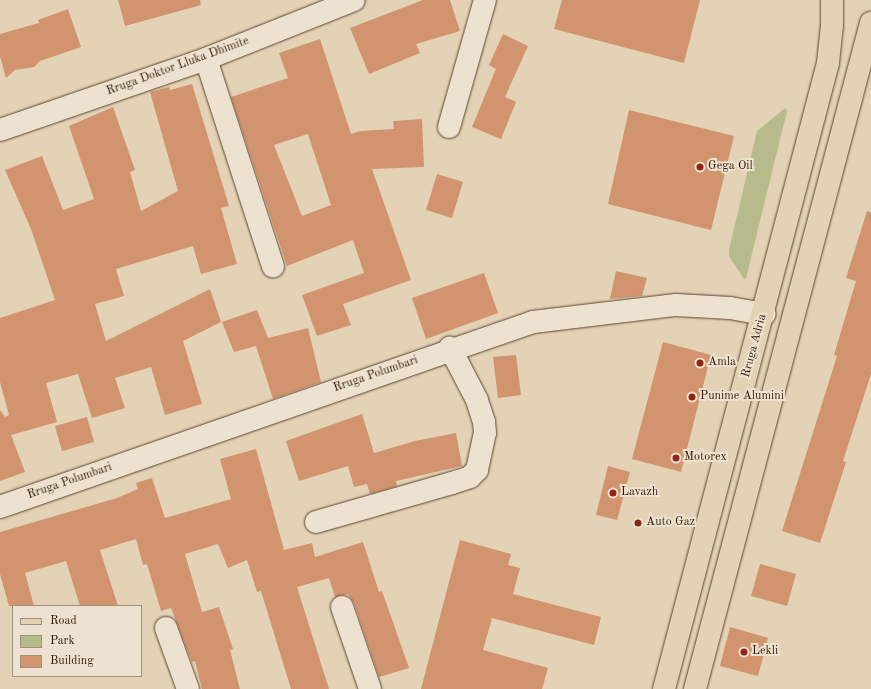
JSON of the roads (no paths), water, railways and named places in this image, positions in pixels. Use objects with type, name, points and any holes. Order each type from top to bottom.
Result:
[{"type":"main road","name":"Rruga Adria","points":[[664,689],[764,314],[828,63],[832,25],[832,0]]},
{"type":"main road","points":[[695,689],[871,23]]},
{"type":"street","name":"Rruga Doktor Lluka Dhimite","points":[[0,130],[206,59],[354,0]]},
{"type":"street","points":[[449,127],[486,0]]},
{"type":"street","points":[[206,59],[273,266]]},
{"type":"street","name":"Rruga Polumbari","points":[[0,507],[450,348],[533,322],[588,314],[676,306],[730,308],[764,314]]},
{"type":"street","points":[[316,522],[452,483],[470,477],[477,470],[485,433],[484,422],[477,400],[450,348]]},
{"type":"street","points":[[342,607],[370,689]]},
{"type":"street","points":[[166,628],[188,689]]},
{"type":"place","name":"Gega Oil","points":[[700,167]]},
{"type":"place","name":"Amla","points":[[700,363]]},
{"type":"place","name":"Punime Alumini","points":[[692,397]]},
{"type":"place","name":"Motorex","points":[[676,458]]},
{"type":"place","name":"Lavazh","points":[[613,493]]},
{"type":"place","name":"Auto Gaz","points":[[638,523]]},
{"type":"place","name":"Lekli","points":[[744,652]]}]
